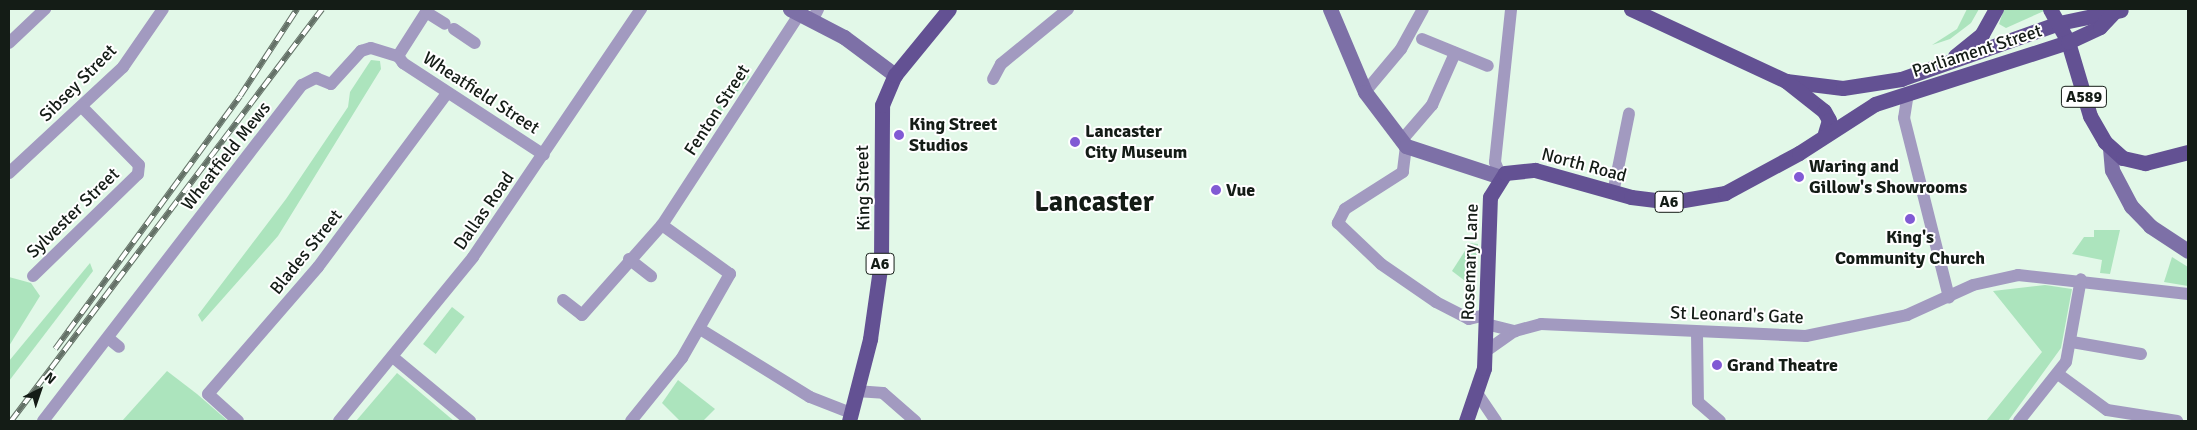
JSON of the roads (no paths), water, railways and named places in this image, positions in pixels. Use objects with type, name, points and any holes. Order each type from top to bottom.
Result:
[{"type":"main road","name":"A6","points":[[895,74],[949,9]]},
{"type":"main road","name":"A6","points":[[1631,9],[1786,81],[1824,111],[1829,120],[1825,133]]},
{"type":"main road","name":"A6","points":[[1942,65],[1982,34],[1996,9]]},
{"type":"main road","name":"A589","points":[[2050,9],[2068,42],[2090,116],[2110,148]]},
{"type":"main road","name":"Parliament Street","points":[[1786,81],[1828,87],[1879,84],[1942,65],[2059,23],[2100,12],[2118,11]]},
{"type":"main road","name":"Parliament Street","points":[[1848,119],[1908,93],[2068,42],[2100,27],[2118,11]]},
{"type":"main road","name":"King Street","points":[[856,391],[870,339],[883,241],[881,113],[895,74]]},
{"type":"main road","name":"North Road","points":[[1501,177],[1516,170],[1534,170],[1613,193],[1672,202],[1725,193],[1800,153],[1825,133],[1848,119]]},
{"type":"main road","points":[[2110,148],[2145,163],[2188,152]]},
{"type":"main road","name":"Rosemary Lane","points":[[1466,421],[1477,393],[1486,351],[1489,205],[1501,177]]},
{"type":"main road","name":"A6","points":[[850,417],[856,391]]},
{"type":"street","points":[[9,43],[45,9]]},
{"type":"street","name":"Sibsey Street","points":[[9,173],[123,68],[163,9]]},
{"type":"street","name":"Dallas Road","points":[[339,421],[394,358],[544,155],[641,9]]},
{"type":"street","points":[[993,79],[1001,64],[1068,9]]},
{"type":"street","points":[[1330,9],[1365,92],[1404,143],[1501,177]]},
{"type":"street","points":[[1365,92],[1401,49],[1423,9]]},
{"type":"street","points":[[1501,177],[1495,162],[1511,9]]},
{"type":"street","points":[[427,10],[475,43]]},
{"type":"street","name":"Wheatfield Street","points":[[427,10],[398,56],[447,93],[544,155]]},
{"type":"street","points":[[805,12],[895,74]]},
{"type":"street","name":"Fenton Street","points":[[563,300],[582,315],[629,259],[662,225],[805,12]]},
{"type":"street","points":[[1422,39],[1488,66]]},
{"type":"street","name":"Wheatfield Mews","points":[[43,421],[302,85],[316,78],[332,84],[361,51],[371,48],[398,56]]},
{"type":"street","points":[[1404,143],[1432,105],[1456,53]]},
{"type":"street","name":"Blades Street","points":[[238,421],[208,394],[318,268],[447,93]]},
{"type":"street","points":[[1908,93],[1904,118],[1949,297]]},
{"type":"street","name":"Sylvester Street","points":[[33,276],[138,174],[138,165],[82,107]]},
{"type":"street","points":[[1613,193],[1629,114]]},
{"type":"street","name":"St Leonard's Gate","points":[[1404,143],[1403,172],[1370,190],[1336,218],[1376,260],[1436,302],[1469,318],[1486,320],[1515,331]]},
{"type":"street","points":[[2110,148],[2112,170],[2131,206],[2150,226],[2188,251]]},
{"type":"street","points":[[631,421],[664,384],[700,329],[730,274],[662,225]]},
{"type":"street","points":[[629,259],[651,276]]},
{"type":"street","name":"St Leonard's Gate","points":[[1486,351],[1515,331],[1554,324],[1697,333],[1806,336],[1907,315],[1984,281],[2018,275],[2081,279],[2188,294]]},
{"type":"street","points":[[2018,421],[2058,374],[2072,342],[2081,279]]},
{"type":"street","points":[[700,329],[810,397],[850,417]]},
{"type":"street","points":[[1697,333],[1698,402],[1720,421]]},
{"type":"street","points":[[108,338],[119,348]]},
{"type":"street","points":[[2072,342],[2141,354]]},
{"type":"street","points":[[394,358],[470,421]]},
{"type":"street","points":[[2058,374],[2107,410],[2130,419],[2177,421]]},
{"type":"street","points":[[856,391],[883,393],[915,421]]},
{"type":"street","points":[[1477,393],[1496,421]]},
{"type":"railway","points":[[55,349],[240,96],[297,9]]},
{"type":"railway","points":[[11,421],[322,9]]},
{"type":"place","name":"King Street Studios","points":[[899,135]]},
{"type":"place","name":"Lancaster City Museum","points":[[1075,142]]},
{"type":"place","name":"Waring and Gillow's Showrooms","points":[[1799,177]]},
{"type":"place","name":"Vue","points":[[1216,190]]},
{"type":"place","name":"King's Community Church","points":[[1910,219]]},
{"type":"place","name":"Grand Theatre","points":[[1717,365]]},
{"type":"district","name":"Lancaster","points":[[1094,202]]}]
